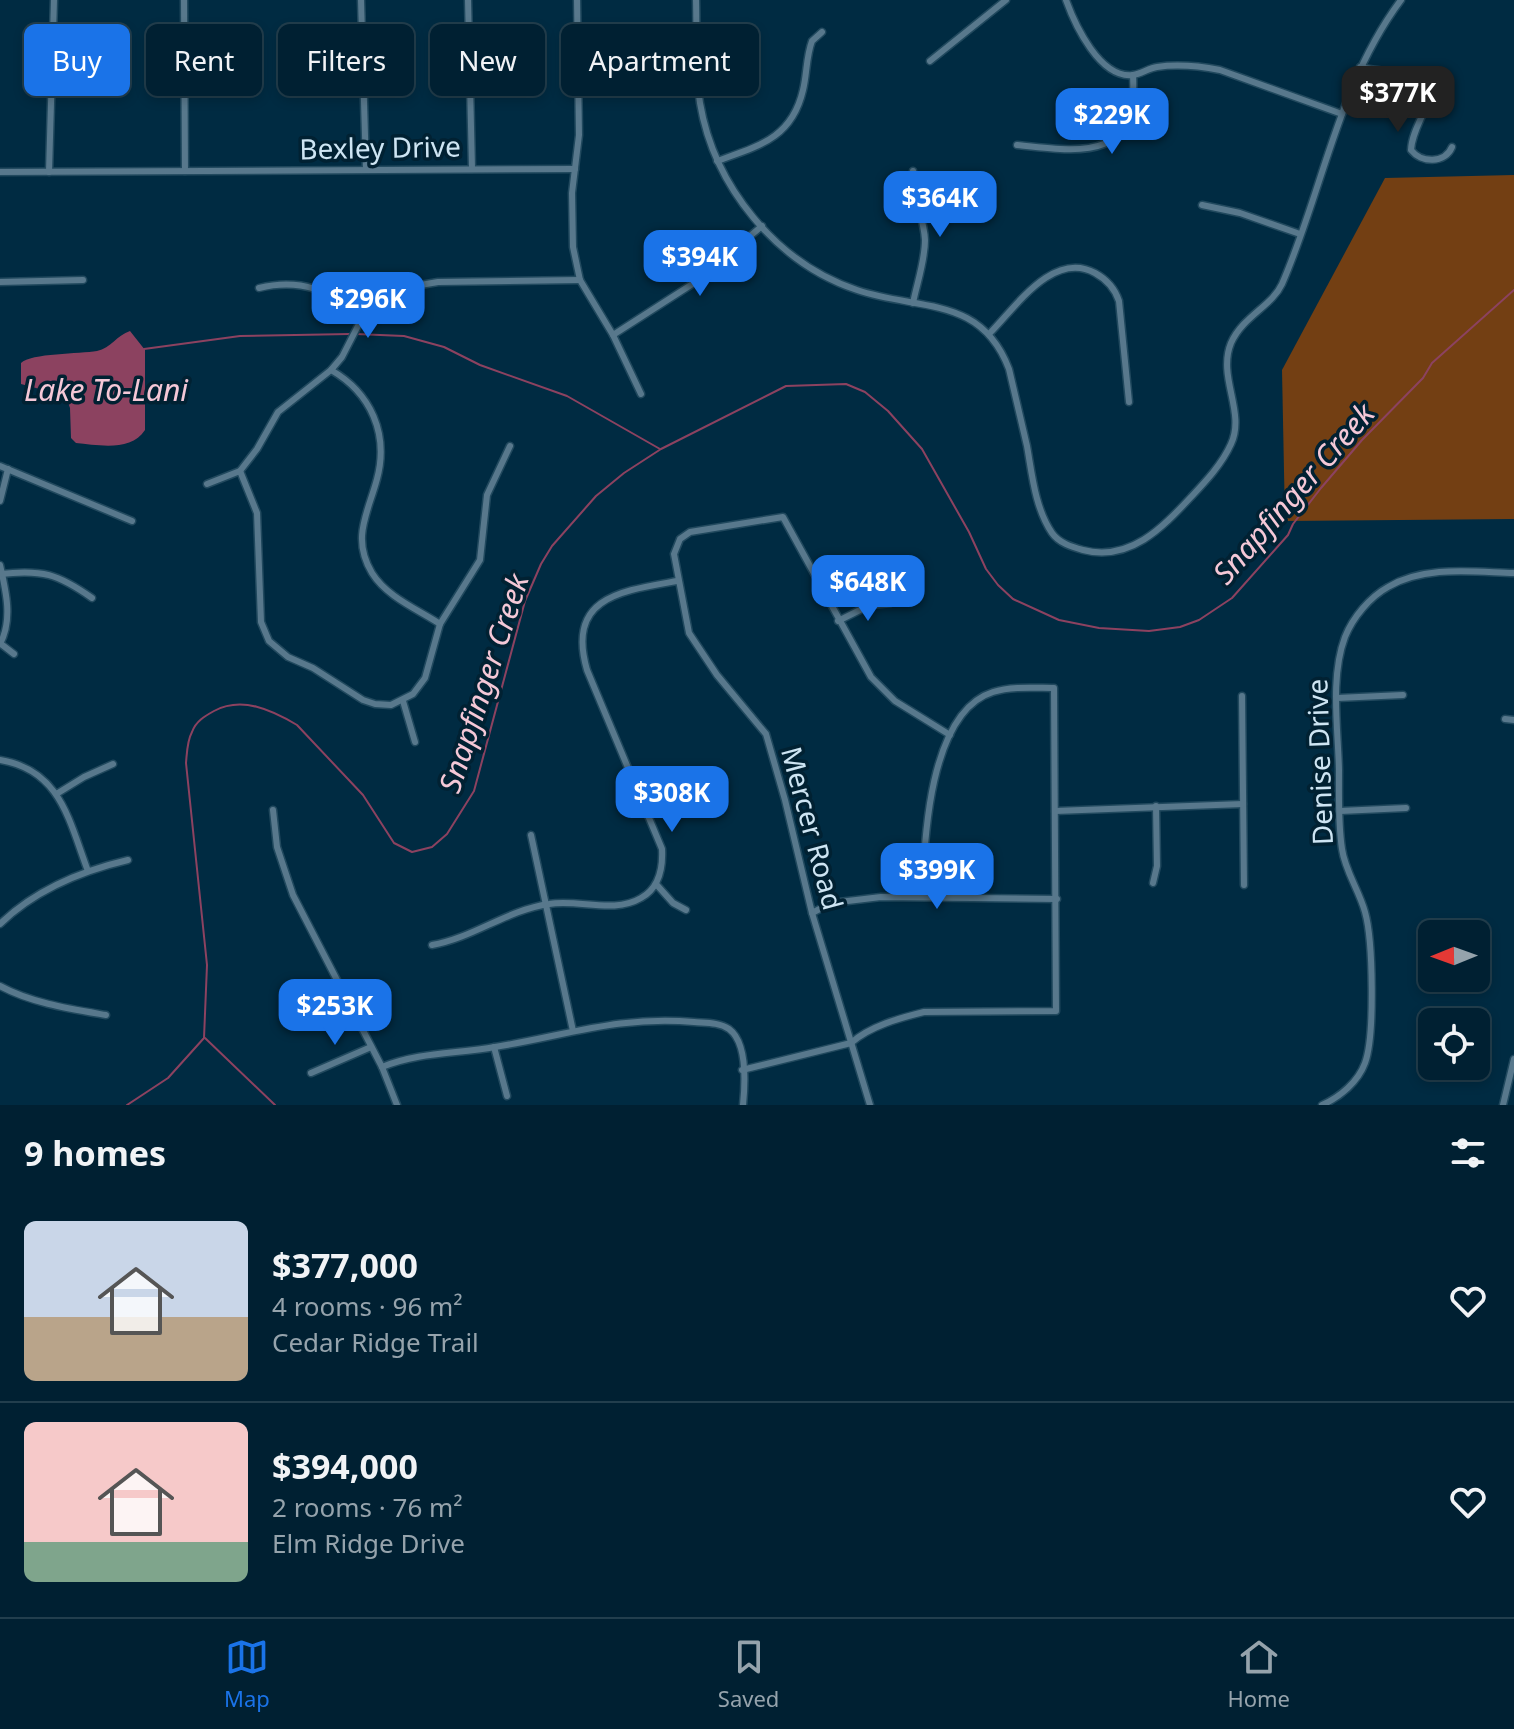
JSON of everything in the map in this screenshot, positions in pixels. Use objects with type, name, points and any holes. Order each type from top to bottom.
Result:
[{"type":"street","points":[[49,172],[54,0]]},
{"type":"street","points":[[184,0],[185,171]]},
{"type":"street","points":[[361,0],[362,24]]},
{"type":"street","points":[[468,0],[472,168]]},
{"type":"street","points":[[577,0],[579,135],[571,220],[573,247],[580,280],[613,335],[641,394]]},
{"type":"street","points":[[696,0],[700,101],[717,161],[735,195],[790,254],[837,281],[856,290],[956,311],[990,333],[1002,350],[1009,369],[1037,496],[1053,534],[1062,542],[1088,551],[1123,550],[1160,531],[1199,489],[1226,453],[1235,429],[1226,361],[1230,345],[1248,318],[1280,288],[1360,67],[1401,0]]},
{"type":"street","points":[[930,61],[1006,0]]},
{"type":"street","points":[[1066,0],[1093,52],[1109,67],[1133,75],[1154,68],[1204,67],[1220,70],[1342,114]]},
{"type":"street","points":[[717,161],[768,141],[789,124],[802,94],[812,41],[822,32]]},
{"type":"street","points":[[1360,67],[1382,73],[1405,72],[1430,78],[1432,91],[1415,131],[1411,150],[1422,159],[1433,159],[1443,158],[1452,147]]},
{"type":"street","points":[[1017,145],[1089,148],[1120,135],[1129,121],[1133,75]]},
{"type":"street","points":[[364,96],[366,169]]},
{"type":"street","name":"Bexley Drive","points":[[0,172],[575,169]]},
{"type":"street","points":[[913,171],[911,189],[923,224],[925,242],[913,303]]},
{"type":"street","points":[[1202,205],[1240,213],[1300,234]]},
{"type":"street","points":[[613,335],[685,290],[762,226]]},
{"type":"street","points":[[990,333],[1056,271],[1090,270],[1113,288],[1119,301],[1129,402]]},
{"type":"street","points":[[0,282],[83,280]]},
{"type":"street","points":[[207,484],[240,471],[278,412],[331,370],[342,357],[362,318],[397,289],[415,284],[580,280]]},
{"type":"street","points":[[259,288],[281,283],[314,288],[349,306],[362,318]]},
{"type":"street","points":[[331,370],[359,390],[378,428],[381,456],[362,531],[367,561],[378,581],[392,594],[440,624]]},
{"type":"street","points":[[240,471],[257,513],[261,622],[269,641],[288,657],[313,668],[363,700],[383,705],[403,701],[425,678],[440,624],[480,560],[487,495],[510,446]]},
{"type":"street","points":[[0,501],[4,467],[132,521]]},
{"type":"street","name":"Mercer Road","points":[[838,621],[783,517],[690,532],[680,539],[674,554],[689,633],[717,675],[766,734],[812,913],[870,1105]]},
{"type":"street","points":[[0,565],[8,615],[0,644],[14,654]]},
{"type":"street","points":[[1,574],[23,571],[50,573],[92,598]]},
{"type":"street","name":"Denise Drive","points":[[1322,1105],[1344,1092],[1356,1078],[1365,1065],[1369,1043],[1370,932],[1342,850],[1340,811],[1338,665],[1348,630],[1362,610],[1390,586],[1421,575],[1514,573]]},
{"type":"street","points":[[432,945],[474,931],[514,912],[546,904],[629,903],[641,898],[656,884],[662,849],[581,651],[584,624],[602,601],[620,592],[677,581]]},
{"type":"street","points":[[891,603],[870,605],[838,621],[860,661],[881,688],[895,701],[950,735]]},
{"type":"street","points":[[742,1070],[851,1043],[860,1035],[904,1016],[924,1012],[1056,1011],[1054,688],[991,692],[966,712],[950,735],[935,775],[925,824],[922,896]]},
{"type":"street","points":[[1337,698],[1403,695]]},
{"type":"street","points":[[1242,696],[1244,885]]},
{"type":"street","points":[[403,701],[415,742]]},
{"type":"street","points":[[1505,719],[1514,720]]},
{"type":"street","points":[[0,760],[19,764],[58,793],[88,871]]},
{"type":"street","points":[[58,793],[113,764]]},
{"type":"street","points":[[1055,811],[1243,804]]},
{"type":"street","points":[[1153,883],[1157,866],[1156,806]]},
{"type":"street","points":[[1340,811],[1406,808]]},
{"type":"street","points":[[273,810],[281,865],[293,895],[382,1067],[397,1105]]},
{"type":"street","points":[[531,835],[573,1031]]},
{"type":"street","points":[[0,924],[30,899],[88,871],[128,860]]},
{"type":"street","points":[[656,884],[673,903],[686,910]]},
{"type":"street","points":[[812,913],[840,901],[922,896],[1057,899]]},
{"type":"street","points":[[0,986],[13,993],[75,1010],[106,1015]]},
{"type":"street","points":[[382,1067],[407,1056],[494,1047],[603,1024],[672,1020],[716,1024],[729,1029],[736,1038],[741,1054],[743,1105]]},
{"type":"street","points":[[311,1073],[371,1047]]},
{"type":"street","points":[[494,1047],[507,1096]]},
{"type":"street","points":[[1503,1105],[1514,1059]]},
{"type":"shaded area","points":[[1514,175],[1514,519],[1285,521],[1282,370],[1385,178]]},
{"type":"water","name":"Lake To-Lani","points":[[130,331],[145,350],[145,430],[139,437],[123,444],[104,446],[76,443],[71,438],[70,408],[66,396],[21,384],[21,363],[45,356],[97,351]]},
{"type":"waterway","name":"Snapfinger Creek","points":[[127,1105],[168,1078],[204,1038],[207,965],[186,763],[188,743],[194,728],[211,713],[225,707],[246,705],[267,710],[297,725],[363,795],[394,843],[412,852],[432,847],[447,834],[474,791],[525,601],[552,546],[596,496],[624,473],[661,449],[786,386],[846,384],[865,392],[888,411],[922,449],[969,532],[986,569],[1013,599],[1059,620],[1099,628],[1149,631],[1180,627],[1199,620],[1232,598],[1288,535],[1321,488],[1362,440],[1423,378],[1432,363],[1514,290]]},
{"type":"waterway","points":[[144,349],[240,336],[350,334]]},
{"type":"waterway","points":[[356,334],[404,336],[444,347],[480,365],[567,396],[660,449]]},
{"type":"waterway","points":[[205,1038],[275,1105]]}]
